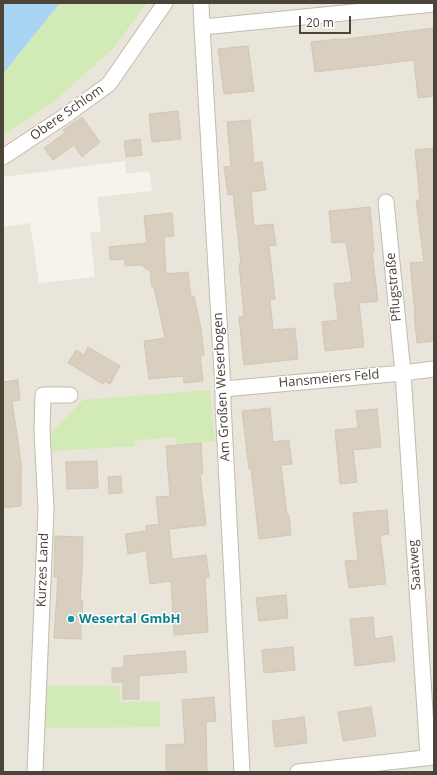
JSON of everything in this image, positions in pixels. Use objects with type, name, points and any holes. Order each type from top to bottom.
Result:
[{"type":"street","name":"Obere Schlom","points":[[3,157],[65,116],[109,84],[165,3]]},
{"type":"street","name":"Am Großen Weserbogen","points":[[201,3],[223,389],[242,772]]},
{"type":"street","points":[[202,27],[434,4]]},
{"type":"street","name":"Pflugstraße","points":[[386,202],[403,373]]},
{"type":"street","name":"Hansmeiers Feld","points":[[223,389],[434,369]]},
{"type":"street","name":"Saatweg","points":[[403,373],[431,757]]},
{"type":"street","name":"Kurzes Land","points":[[35,772],[46,509],[42,431],[43,395],[70,395]]},
{"type":"street","points":[[298,772],[431,757]]},
{"type":"shaded area","points":[[147,3],[434,3],[434,772],[3,772],[3,227],[30,223],[39,283],[95,277],[90,233],[101,231],[97,197],[152,191],[149,171],[126,174],[125,161],[3,177],[3,136],[54,102],[114,48]],"holes":[[[210,390],[176,444],[174,437],[134,441],[135,446],[51,433]],[[42,686],[120,686],[120,702],[160,702],[160,727]]]},
{"type":"green space","points":[[60,3],[147,3],[114,48],[54,102],[3,136],[3,74]]},
{"type":"green space","points":[[210,390],[215,441],[176,444],[174,437],[135,441],[135,446],[52,451],[51,433],[83,400]]},
{"type":"green space","points":[[42,686],[120,686],[120,702],[160,702],[160,727],[42,728]]},
{"type":"water","points":[[3,3],[60,3],[3,74]]},
{"type":"building","points":[[434,28],[434,96],[418,98],[414,60],[315,72],[311,42]]},
{"type":"building","points":[[248,46],[254,91],[224,94],[218,49]]},
{"type":"building","points":[[178,111],[181,139],[152,142],[149,114]]},
{"type":"building","points":[[82,117],[100,142],[82,157],[74,145],[53,160],[44,148],[65,133],[63,130]]},
{"type":"building","points":[[250,120],[254,163],[262,162],[266,190],[251,192],[254,226],[273,224],[276,245],[269,246],[275,299],[270,299],[273,330],[295,328],[298,359],[244,365],[239,317],[244,316],[239,264],[241,263],[233,194],[228,195],[224,167],[231,166],[227,122]]},
{"type":"building","points":[[140,139],[142,155],[126,157],[124,141]]},
{"type":"building","points":[[434,148],[434,341],[417,343],[410,263],[424,262],[416,200],[420,200],[415,150]]},
{"type":"building","points":[[370,207],[374,252],[372,252],[378,301],[359,303],[364,347],[325,351],[322,322],[338,320],[334,284],[352,282],[346,242],[332,243],[329,211]]},
{"type":"building","points":[[172,213],[174,236],[164,237],[166,274],[188,272],[191,297],[194,296],[201,329],[204,355],[200,355],[203,381],[184,383],[183,376],[149,379],[144,341],[165,338],[154,287],[152,287],[150,271],[141,265],[125,266],[125,259],[110,260],[109,247],[147,243],[144,216]]},
{"type":"building","points":[[88,347],[120,366],[110,384],[105,381],[103,384],[68,363],[76,350],[84,355]]},
{"type":"building","points":[[18,380],[20,400],[12,401],[22,469],[21,506],[3,508],[3,382]]},
{"type":"building","points":[[270,408],[273,442],[289,440],[292,464],[281,465],[291,535],[259,539],[251,468],[249,469],[242,411]]},
{"type":"building","points":[[377,409],[381,447],[353,450],[357,482],[340,484],[335,430],[358,428],[356,411]]},
{"type":"building","points":[[201,443],[203,474],[200,474],[206,525],[169,529],[172,559],[206,555],[209,577],[205,577],[208,632],[174,635],[171,581],[150,584],[146,551],[128,554],[125,534],[146,531],[146,526],[159,524],[156,497],[170,496],[166,446]]},
{"type":"building","points":[[97,461],[98,488],[67,489],[66,462]]},
{"type":"building","points":[[121,476],[122,493],[109,494],[108,477]]},
{"type":"building","points":[[387,510],[389,534],[380,535],[386,584],[349,588],[345,561],[358,560],[353,513]]},
{"type":"building","points":[[55,536],[83,537],[80,600],[83,600],[82,613],[89,621],[81,625],[81,639],[54,638],[58,577],[54,577]]},
{"type":"building","points":[[286,595],[288,618],[259,621],[256,598]]},
{"type":"building","points":[[373,617],[375,639],[392,636],[395,661],[355,666],[350,619]]},
{"type":"building","points":[[293,647],[295,670],[264,673],[262,650]]},
{"type":"building","points":[[185,651],[187,672],[139,676],[139,699],[123,699],[123,682],[112,682],[112,668],[124,668],[124,656]]},
{"type":"building","points":[[214,697],[216,721],[206,722],[207,772],[166,772],[166,745],[185,744],[182,700]]},
{"type":"building","points":[[371,707],[376,736],[343,741],[338,712]]},
{"type":"building","points":[[304,717],[307,743],[275,747],[272,721]]},
{"type":"place","name":"Wesertal GmbH","points":[[71,619]]}]
